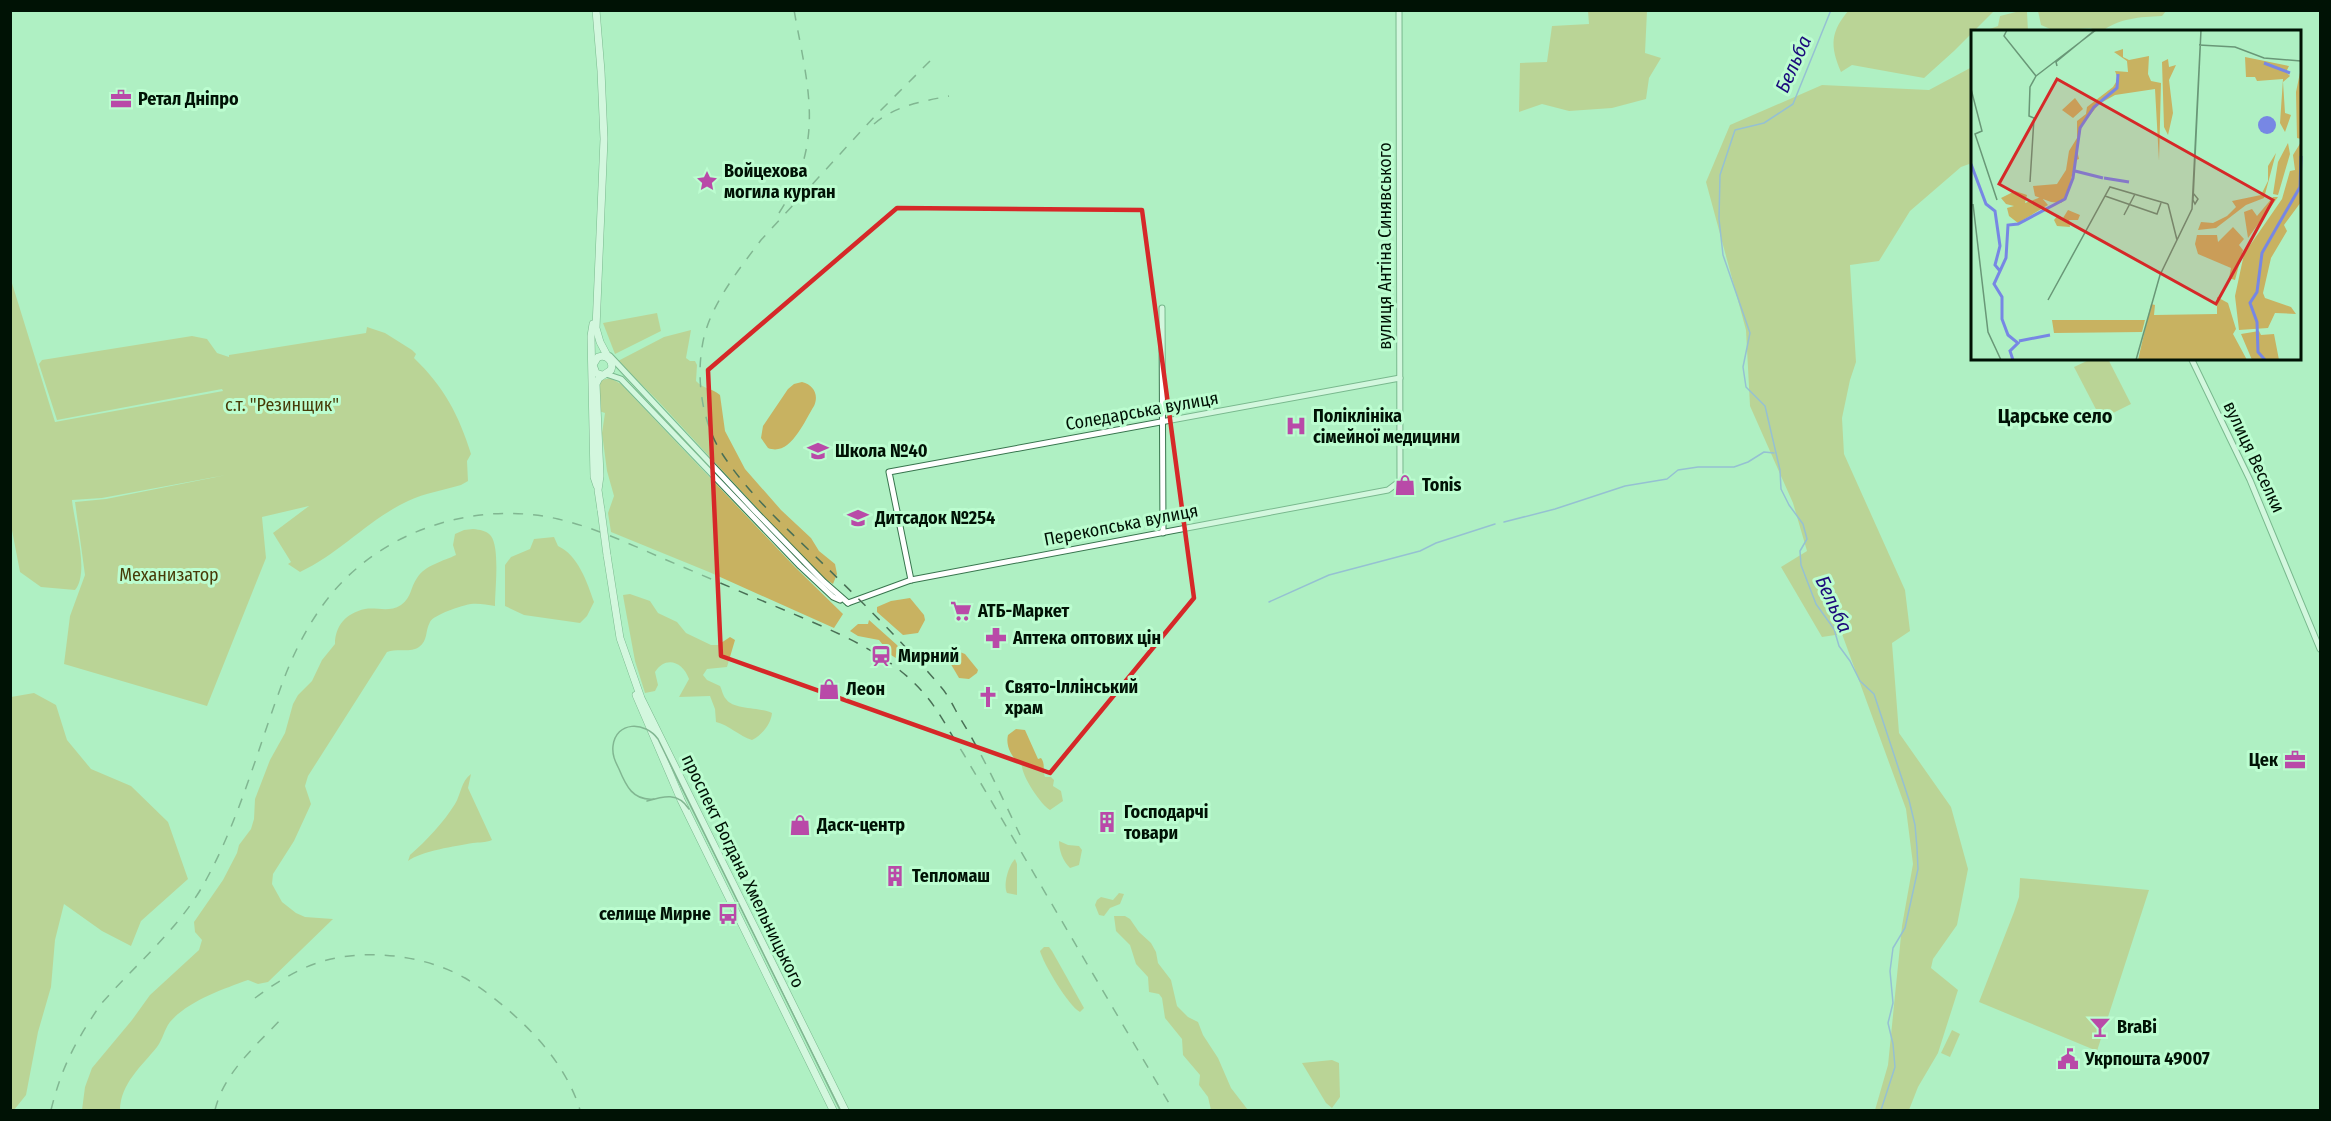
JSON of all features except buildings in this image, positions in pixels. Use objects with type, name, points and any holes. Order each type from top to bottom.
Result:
[{"type":"main road","name":"проспект Богдана Хмельницького","points":[[596,10],[602,71],[604,140],[592,324],[594,477],[598,490],[620,638],[641,698],[845,1110]]},
{"type":"main road","name":"проспект Богдана Хмельницького","points":[[595,304],[597,334],[612,368],[597,381],[596,388],[600,476],[598,490]]},
{"type":"main road","name":"проспект Богдана Хмельницького","points":[[592,324],[592,368]]},
{"type":"main road","points":[[604,375],[596,373],[592,368],[601,356],[610,360]]},
{"type":"main road","name":"проспект Богдана Хмельницького","points":[[622,641],[627,671],[641,711],[681,800],[833,1110]]},
{"type":"street","name":"вулиця Антіна Синявського","points":[[1399,10],[1400,481]]},
{"type":"street","points":[[1162,308],[1163,533]]},
{"type":"street","points":[[603,347],[666,417]]},
{"type":"street","points":[[610,360],[824,582],[848,603]]},
{"type":"street","name":"вулиця Веселки","points":[[2192,360],[2250,480],[2320,649]]},
{"type":"street","points":[[604,375],[621,379],[800,566],[833,597],[848,603]]},
{"type":"street","name":"Соледарська вулиця","points":[[911,580],[889,472],[1400,378]]},
{"type":"street","name":"Перекопська вулиця","points":[[848,603],[911,580],[1388,490],[1400,481]]},
{"type":"highlighted area","points":[[897,208],[1142,210],[1194,598],[1050,773],[721,656],[708,370]]},
{"type":"green space","points":[[1849,10],[1994,10],[1924,78],[1852,65],[1841,72],[1835,54],[1834,40],[1835,32]]},
{"type":"green space","points":[[2038,10],[2166,11],[2162,16],[2122,21],[2104,30],[2090,28],[2053,30],[2041,25]]},
{"type":"green space","points":[[1588,11],[1647,11],[1645,53],[1661,58],[1649,78],[1646,99],[1612,108],[1569,111],[1542,104],[1519,112],[1520,63],[1547,62],[1552,26],[1589,24]]},
{"type":"green space","points":[[2027,12],[2028,30],[1987,30],[1998,26],[2000,16]]},
{"type":"green space","points":[[1971,68],[1971,163],[1961,167],[1910,211],[1879,261],[1850,265],[1856,362],[1842,418],[1844,454],[1905,590],[1910,631],[1892,643],[1899,733],[1951,807],[1968,869],[1957,925],[1933,959],[1931,968],[1958,990],[1938,1053],[1918,1087],[1909,1110],[1875,1110],[1888,1065],[1902,926],[1913,864],[1906,809],[1842,634],[1822,637],[1781,567],[1807,551],[1793,503],[1750,406],[1746,330],[1706,182],[1730,125],[1822,85],[1929,90]]},
{"type":"green space","points":[[11,280],[55,422],[223,391],[222,389],[57,420],[39,364],[42,360],[192,336],[207,339],[217,353],[229,357],[229,355],[366,333],[367,327],[385,333],[412,350],[416,354],[414,358],[442,391],[456,414],[471,454],[467,461],[468,481],[414,498],[394,508],[328,556],[300,572],[288,564],[291,562],[273,533],[309,506],[262,517],[266,558],[207,706],[64,664],[70,616],[85,575],[75,502],[106,499],[226,475],[102,498],[72,500],[81,560],[79,582],[75,590],[41,587],[20,572],[10,520]]},
{"type":"green space","points":[[657,313],[661,331],[615,354],[603,323]]},
{"type":"green space","points":[[691,330],[686,358],[695,361],[697,365],[696,381],[720,395],[725,431],[745,469],[781,510],[811,538],[819,551],[835,564],[837,574],[833,584],[819,575],[618,361],[664,337]]},
{"type":"green space","points":[[2089,360],[2109,360],[2131,404],[2101,419],[2074,367]]},
{"type":"green space","points":[[610,378],[621,384],[795,567],[843,614],[834,628],[709,572],[611,532],[608,513],[614,496],[607,471],[602,433],[605,413],[599,411],[598,384]]},
{"type":"green space","points":[[802,382],[810,385],[814,391],[816,398],[814,406],[790,443],[776,449],[768,448],[761,438],[763,426],[788,389]]},
{"type":"green space","points":[[473,529],[487,533],[494,542],[495,606],[471,604],[442,613],[432,619],[428,625],[424,642],[419,647],[412,650],[387,652],[308,776],[305,786],[311,804],[294,841],[273,874],[272,884],[282,902],[296,913],[305,917],[333,919],[268,982],[258,984],[248,980],[228,987],[206,996],[177,1015],[168,1025],[157,1047],[128,1083],[121,1100],[120,1110],[82,1110],[85,1087],[92,1068],[150,995],[199,950],[202,940],[195,932],[194,922],[223,880],[239,845],[251,829],[255,799],[270,760],[285,733],[293,704],[298,695],[312,681],[322,660],[335,644],[339,626],[347,617],[358,611],[392,609],[401,605],[407,599],[420,574],[456,555],[453,545],[455,534]]},
{"type":"green space","points":[[554,537],[558,546],[576,562],[594,602],[587,616],[580,623],[524,615],[505,606],[505,565],[511,557],[530,549],[534,539]]},
{"type":"green space","points":[[630,594],[650,601],[658,613],[677,622],[686,633],[711,645],[718,645],[730,637],[735,640],[727,667],[707,669],[703,675],[707,680],[720,686],[730,703],[772,713],[768,725],[759,735],[752,740],[716,722],[715,709],[710,696],[679,697],[689,679],[683,668],[674,663],[669,662],[659,667],[655,672],[658,685],[655,691],[645,693],[635,661],[623,595]]},
{"type":"green space","points":[[910,598],[924,615],[925,620],[918,633],[903,635],[877,612],[877,607],[891,601]]},
{"type":"green space","points":[[869,620],[897,645],[909,662],[904,663],[891,655],[879,640],[858,636],[850,631],[858,624],[868,624]]},
{"type":"green space","points":[[955,653],[965,654],[978,670],[969,679],[959,678],[949,661]]},
{"type":"green space","points":[[34,693],[56,705],[67,740],[91,769],[131,786],[168,822],[188,879],[141,921],[131,946],[102,931],[64,904],[55,940],[51,987],[38,1032],[26,1095],[14,1110],[11,1110],[11,697]]},
{"type":"green space","points":[[1016,729],[1025,730],[1038,759],[1041,758],[1044,765],[1045,777],[1051,777],[1054,780],[1053,786],[1061,791],[1063,801],[1050,810],[1033,790],[1022,766],[1009,748],[1008,735]]},
{"type":"green space","points":[[471,774],[468,788],[492,840],[439,849],[421,854],[408,861],[410,855],[450,811],[465,780]]},
{"type":"green space","points":[[1059,841],[1079,846],[1082,850],[1079,865],[1070,868],[1062,856]]},
{"type":"green space","points":[[1015,859],[1017,895],[1007,893],[1006,885],[1008,871]]},
{"type":"green space","points":[[2020,878],[2149,890],[2097,1051],[1979,1002],[2019,897]]},
{"type":"green space","points":[[1119,893],[1124,894],[1120,904],[1110,908],[1104,916],[1099,915],[1095,905],[1097,900],[1101,897],[1113,900]]},
{"type":"green space","points":[[1114,916],[1125,916],[1130,919],[1151,943],[1158,963],[1171,980],[1177,1006],[1188,1017],[1198,1022],[1231,1088],[1248,1110],[1211,1110],[1208,1097],[1199,1085],[1200,1075],[1183,1055],[1182,1039],[1165,1018],[1162,998],[1159,994],[1149,992],[1148,977],[1136,964],[1130,945],[1116,931]]},
{"type":"green space","points":[[1044,947],[1049,947],[1052,951],[1084,1008],[1080,1012],[1063,994],[1051,974],[1040,951]]},
{"type":"green space","points":[[1952,1030],[1960,1034],[1950,1057],[1941,1053]]},
{"type":"green space","points":[[1332,1060],[1339,1063],[1340,1097],[1332,1108],[1326,1103],[1302,1063]]},
{"type":"waterway","name":"Бельба","points":[[1831,10],[1793,104],[1764,123],[1735,130],[1720,175],[1719,219],[1723,255],[1750,333],[1743,367],[1746,387],[1765,406],[1780,470],[1781,489],[1803,524],[1807,539],[1800,551],[1801,565],[1816,604],[1834,629],[1839,646],[1860,681],[1874,694],[1915,825],[1918,869],[1905,928],[1893,948],[1890,971],[1893,1003],[1888,1023],[1895,1067],[1881,1110]]},
{"type":"waterway","points":[[1504,522],[1555,509],[1625,486],[1667,479],[1678,470],[1698,467],[1734,467],[1764,452],[1774,453]]},
{"type":"waterway","points":[[1269,602],[1329,575],[1420,551],[1436,543],[1495,524]]},
{"type":"tram line","points":[[654,799],[641,798],[631,791],[615,761],[613,755],[615,738],[625,728],[632,726],[646,729],[658,739],[840,1110]]},
{"type":"tram line","points":[[647,801],[670,797],[680,800],[689,809]]},
{"type":"railway","points":[[779,213],[794,187],[808,138],[808,90],[794,10]]},
{"type":"railway","points":[[930,61],[875,116],[761,240],[737,273],[715,308],[705,333],[700,363],[701,394],[714,439],[721,452],[753,494],[895,636],[944,691],[984,761],[1020,835]]},
{"type":"railway","points":[[874,124],[900,109],[949,96]]},
{"type":"railway","points":[[51,1110],[70,1055],[101,1004],[184,914],[206,880],[240,805],[289,666],[322,606],[351,574],[376,554],[403,538],[433,526],[463,518],[495,514],[527,514],[558,519],[621,540],[845,637],[881,657],[913,682],[932,704],[963,753],[1173,1110]]},
{"type":"railway","points":[[255,998],[302,969],[341,957],[384,955],[427,962],[465,978],[492,996],[526,1027],[562,1071],[580,1110]]},
{"type":"railway","points":[[215,1110],[219,1096],[234,1071],[283,1017]]},
{"type":"place","name":"Ретал Дніпро","points":[[121,99]]},
{"type":"place","name":"Войцехова могила курган","points":[[707,181]]},
{"type":"place","name":"Поліклініка сімейної медицини","points":[[1296,426]]},
{"type":"place","name":"Школа №40","points":[[818,451]]},
{"type":"place","name":"Tonis","points":[[1405,485]]},
{"type":"place","name":"Дитсадок №254","points":[[858,518]]},
{"type":"place","name":"АТБ-Маркет","points":[[961,611]]},
{"type":"place","name":"Аптека оптових цін","points":[[996,638]]},
{"type":"place","name":"Мирний","points":[[881,656]]},
{"type":"place","name":"Леон","points":[[829,689]]},
{"type":"place","name":"Свято-Іллінський храм","points":[[988,697]]},
{"type":"place","name":"Цек","points":[[2295,760]]},
{"type":"place","name":"Господарчі товари","points":[[1107,822]]},
{"type":"place","name":"Даск-центр","points":[[800,825]]},
{"type":"place","name":"Тепломаш","points":[[895,876]]},
{"type":"place","name":"селище Мирне","points":[[728,914]]},
{"type":"place","name":"BraBi","points":[[2100,1027]]},
{"type":"place","name":"Укрпошта 49007","points":[[2068,1059]]},
{"type":"district","name":"Царське село","points":[[2055,416]]},
{"type":"park label","name":"с.т. \"Резинщик\"","points":[[282,405]]},
{"type":"park label","name":"Механизатор","points":[[169,575]]}]
